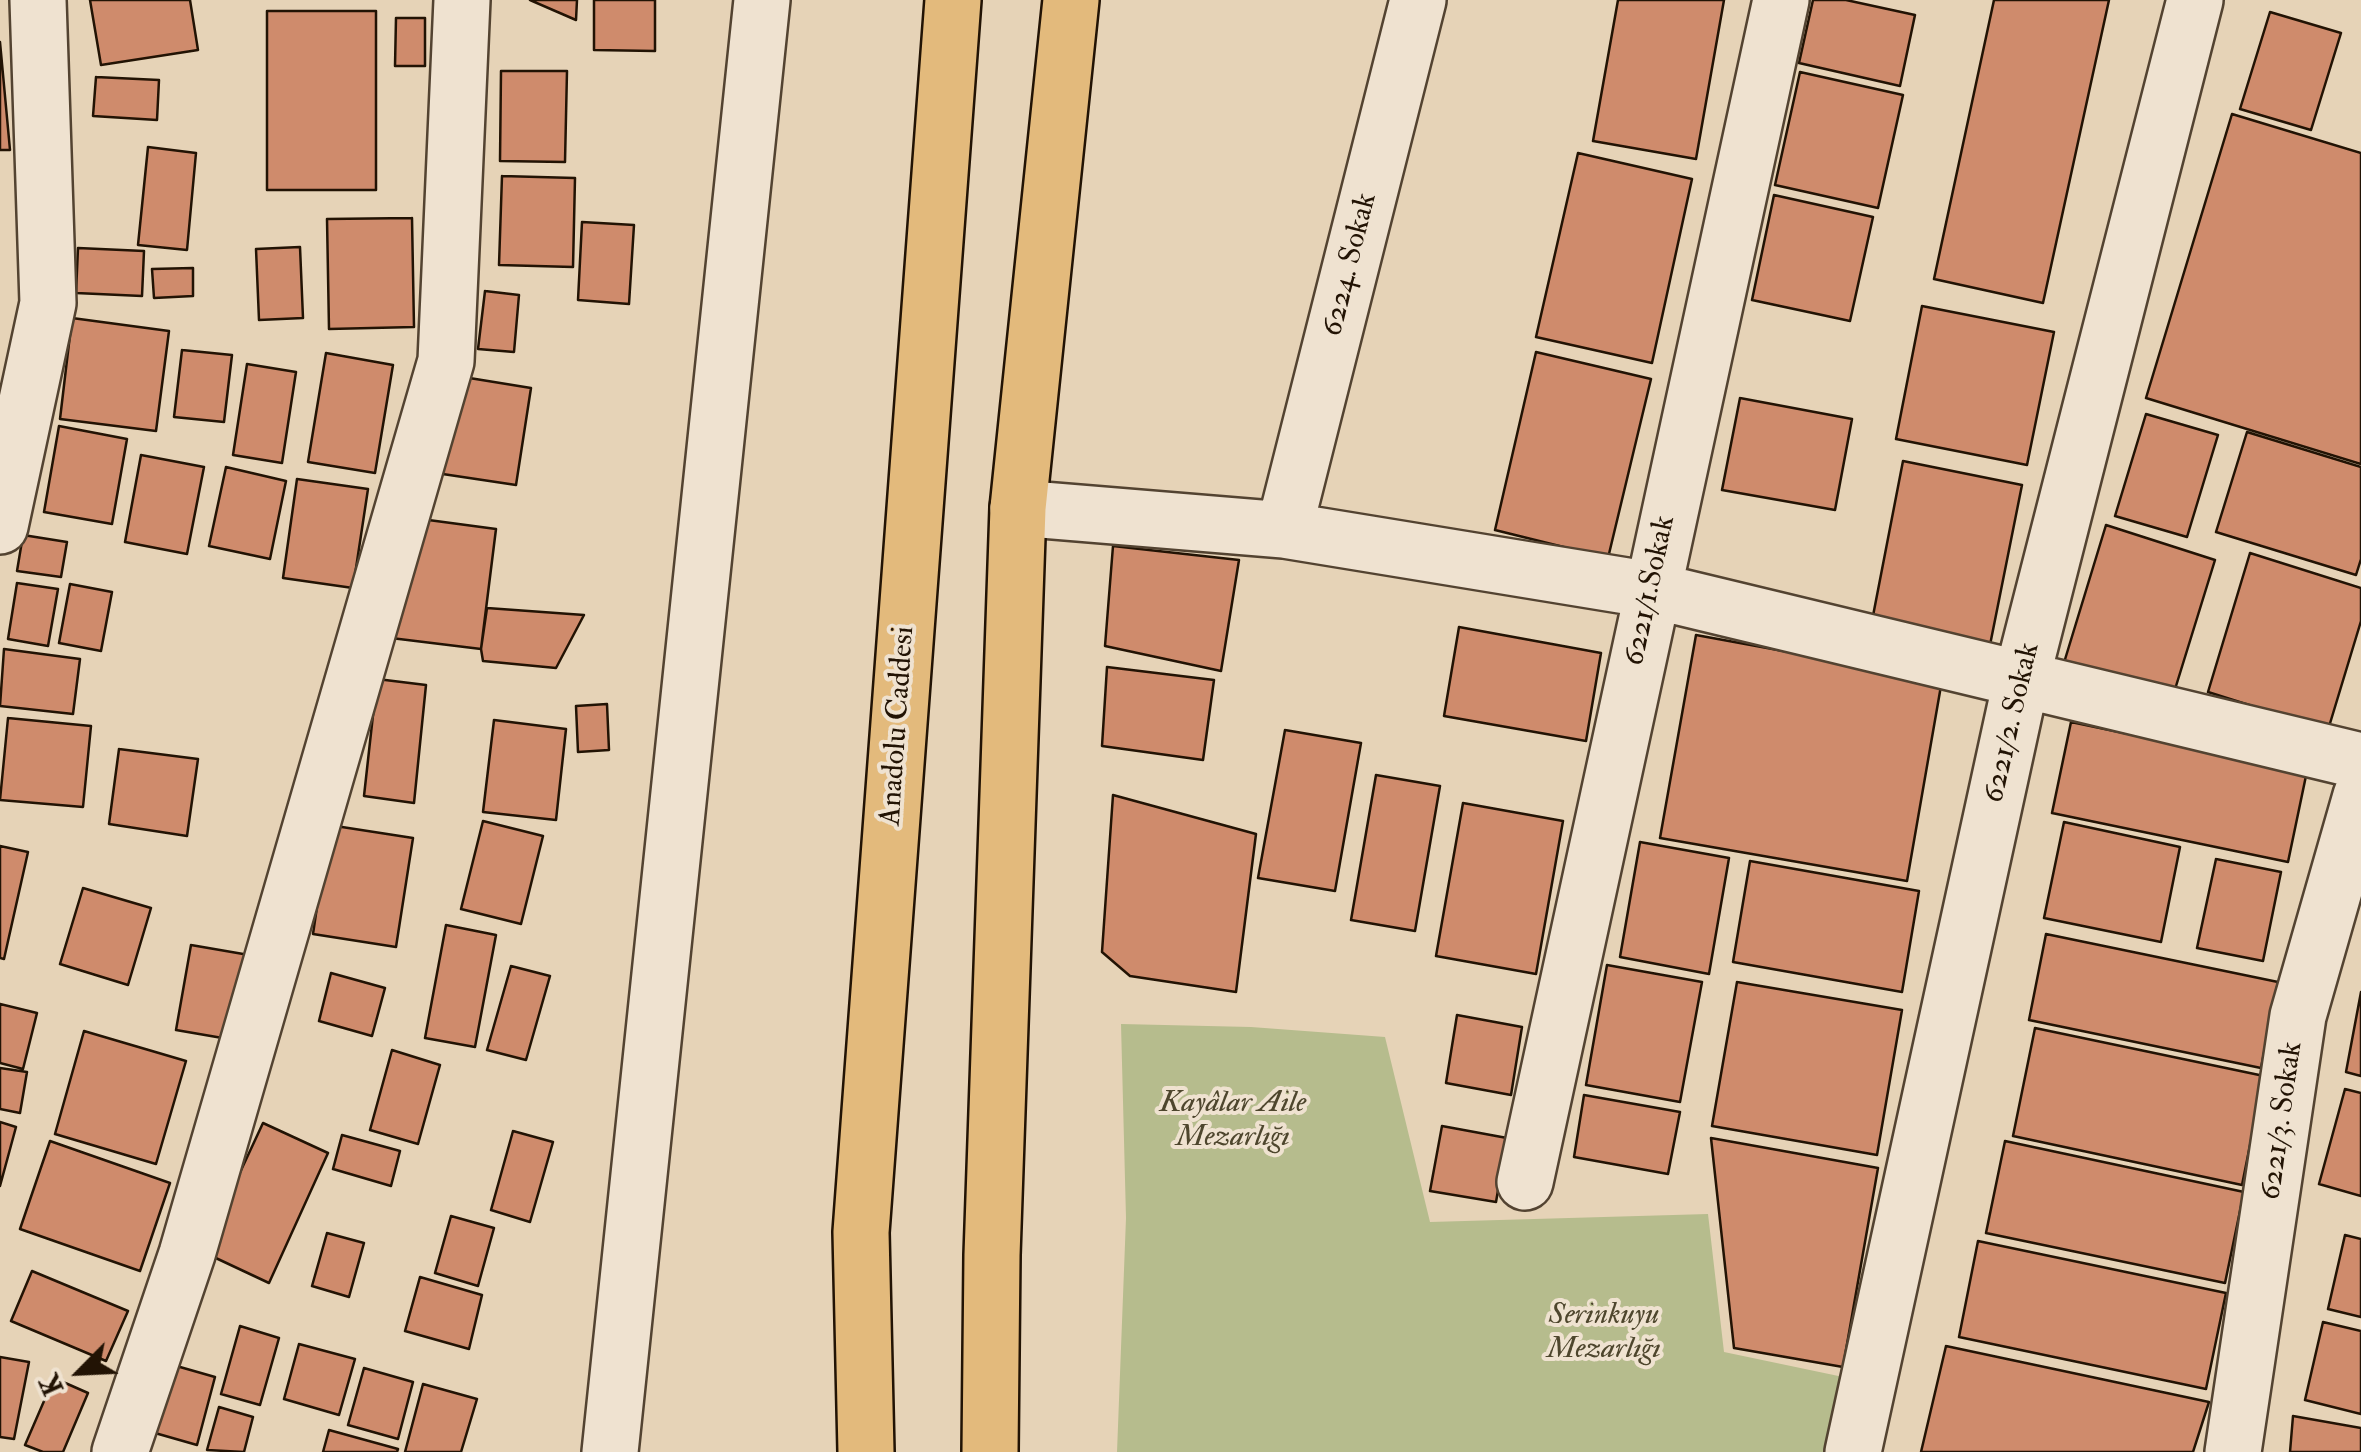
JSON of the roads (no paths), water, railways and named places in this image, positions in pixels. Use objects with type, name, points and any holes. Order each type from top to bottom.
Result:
[{"type":"highway","name":"Anadolu Caddesi","points":[[866,1452],[861,1232],[953,0]]},
{"type":"highway","points":[[990,1452],[992,1255],[1018,508],[1071,0]]},
{"type":"street","points":[[0,526],[24,301],[38,0]]},
{"type":"street","points":[[120,1452],[187,1254],[446,361],[462,0]]},
{"type":"street","points":[[610,1452],[762,0]]},
{"type":"street","name":"6224. Sokak","points":[[1284,530],[1418,0]]},
{"type":"street","name":"6221/1.Sokak","points":[[1525,1182],[1781,0]]},
{"type":"street","name":"6221/2. Sokak","points":[[1852,1452],[2022,677],[2195,0]]},
{"type":"street","points":[[1018,508],[1284,530],[1651,590],[2361,761]]},
{"type":"street","name":"6221/3. Sokak","points":[[2233,1452],[2298,1016],[2361,796]]},
{"type":"park label","name":"Kayâlar Aile Mezarlığı","points":[[1233,1122]]},
{"type":"park label","name":"Serinkuyu Mezarlığı","points":[[1604,1334]]}]
